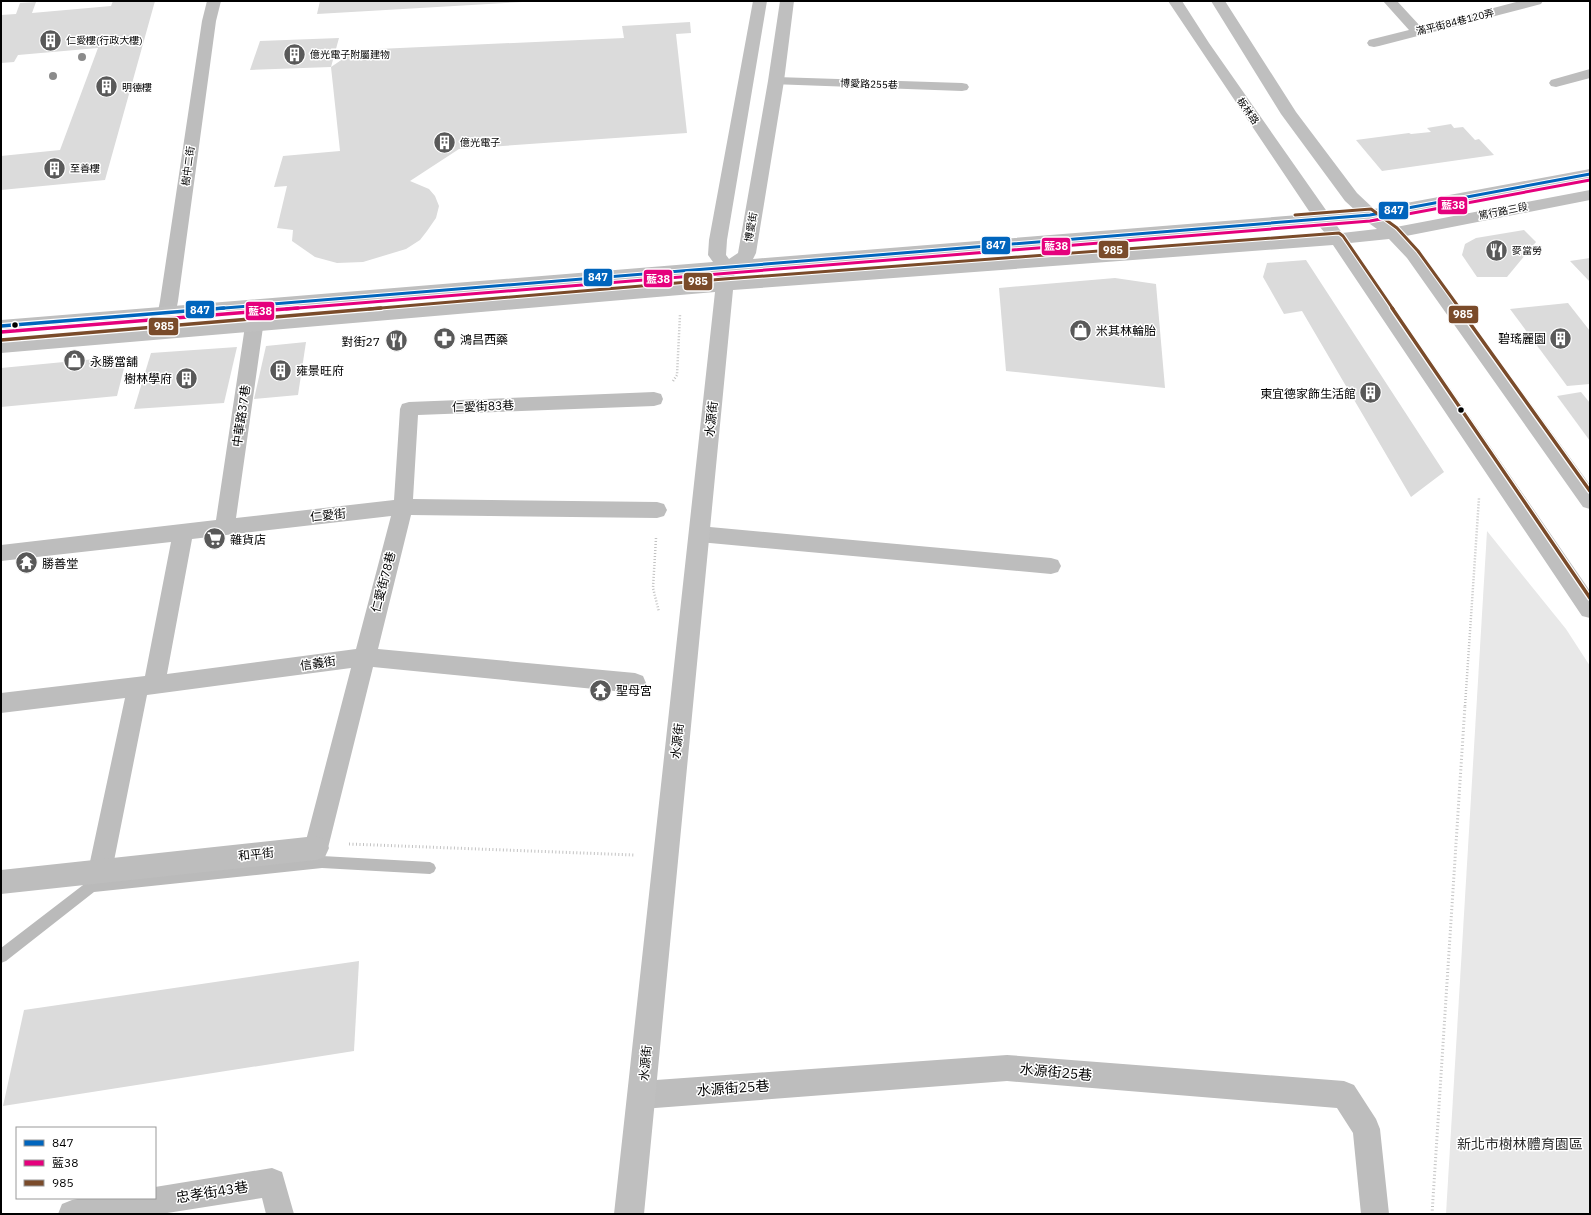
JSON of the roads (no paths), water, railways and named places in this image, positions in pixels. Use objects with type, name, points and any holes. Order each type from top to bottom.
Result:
[{"type":"street","name":"樹中二街","points":[[163,332],[209,21],[214,1]]},
{"type":"street","points":[[726,276],[717,255],[718,240],[760,1]]},
{"type":"street","name":"博愛街","points":[[726,276],[746,256],[747,253],[776,81],[787,1]]},
{"type":"street","name":"板林路","points":[[1175,1],[1202,43],[1312,204],[1338,239],[1590,609]]},
{"type":"street","points":[[1218,1],[1289,114],[1351,197],[1370,215],[1393,233],[1413,254],[1590,501]]},
{"type":"street","name":"篤行路三段","points":[[726,276],[1370,215],[1590,174]]},
{"type":"street","name":"篤行路三段","points":[[726,276],[1338,239],[1393,233],[1590,195]]},
{"type":"street","points":[[1,326],[256,306],[726,276]]},
{"type":"street","points":[[1,346],[254,324],[726,276]]},
{"type":"street","name":"水源街","points":[[629,1214],[726,276]]},
{"type":"street","name":"和平街","points":[[1,882],[316,848]]},
{"type":"lane","points":[[1390,1],[1418,32]]},
{"type":"lane","name":"滿平街84巷120弄","points":[[1374,43],[1536,1]]},
{"type":"lane","points":[[1556,83],[1590,73]]},
{"type":"lane","name":"博愛路255巷","points":[[776,81],[962,87]]},
{"type":"lane","name":"中華路37巷","points":[[225,527],[256,306]]},
{"type":"lane","name":"仁愛街83巷","points":[[403,507],[409,409],[654,399]]},
{"type":"lane","name":"仁愛街","points":[[1,553],[403,507],[657,510]]},
{"type":"lane","name":"仁愛街78巷","points":[[364,657],[403,507]]},
{"type":"lane","points":[[100,871],[184,533]]},
{"type":"lane","points":[[699,534],[1050,566]]},
{"type":"lane","name":"信義街","points":[[1,702],[146,686],[364,657],[635,683]]},
{"type":"lane","name":"和平街","points":[[316,848],[364,657]]},
{"type":"lane","name":"水源街25巷","points":[[642,1095],[1007,1068],[1344,1095],[1366,1129],[1375,1214]]},
{"type":"lane","name":"忠孝街43巷","points":[[72,1214],[272,1182],[280,1214]]},
{"type":"waterway","points":[[1,956],[92,886],[322,862],[430,868]]},
{"type":"place","name":"仁愛樓(行政大樓)","points":[[51,40]]},
{"type":"place","name":"億光電子附屬建物","points":[[295,54]]},
{"type":"place","name":"明德樓","points":[[107,87]]},
{"type":"place","name":"億光電子","points":[[445,142]]},
{"type":"place","name":"至善樓","points":[[55,168]]},
{"type":"place","name":"麥當勞","points":[[1497,250]]},
{"type":"place","name":"米其林輪胎","points":[[1081,330]]},
{"type":"place","name":"碧瑤麗園","points":[[1561,338]]},
{"type":"place","name":"鴻昌西藥","points":[[445,339]]},
{"type":"place","name":"對街27","points":[[396,341]]},
{"type":"place","name":"永勝當舖","points":[[74,361]]},
{"type":"place","name":"雍景旺府","points":[[281,370]]},
{"type":"place","name":"樹林學府","points":[[187,378]]},
{"type":"place","name":"東宜德家飾生活館","points":[[1371,393]]},
{"type":"place","name":"雜貨店","points":[[214,539]]},
{"type":"place","name":"勝善堂","points":[[27,563]]},
{"type":"place","name":"聖母宮","points":[[601,690]]},
{"type":"park label","name":"新北市樹林體育園區","points":[[1520,1144]]}]
